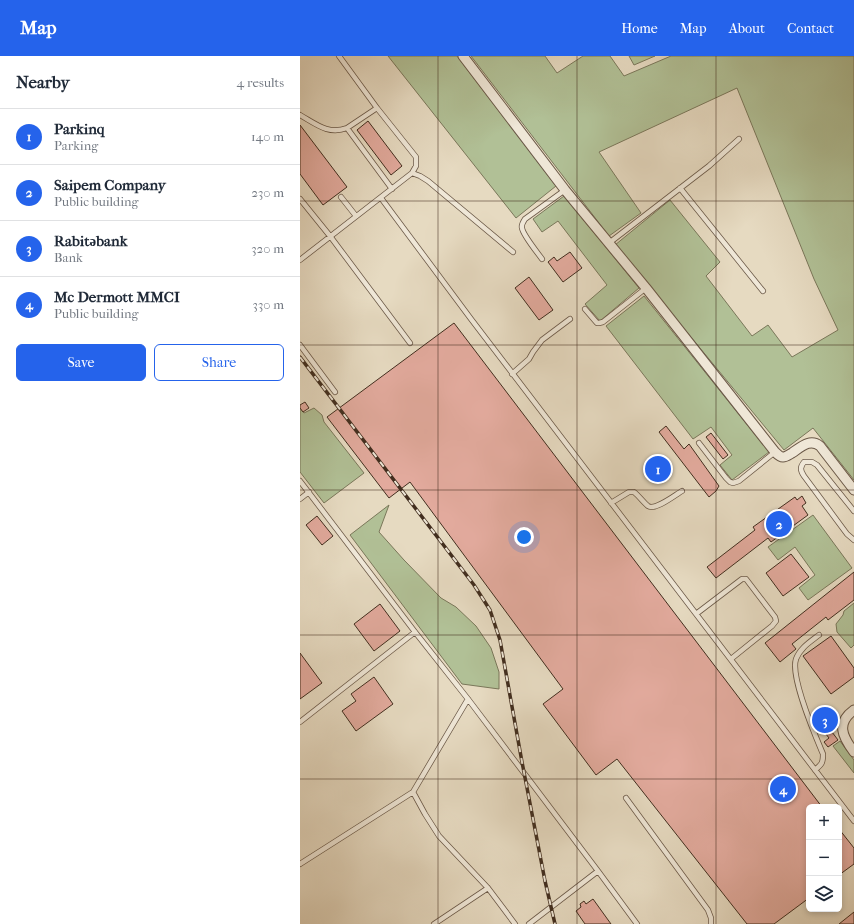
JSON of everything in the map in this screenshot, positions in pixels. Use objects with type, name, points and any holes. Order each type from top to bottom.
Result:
[{"type":"street","points":[[463,56],[565,190],[646,288],[775,452],[783,457],[806,444],[813,442],[816,443],[820,446],[854,490]]},
{"type":"street","points":[[854,710],[845,718],[842,726],[846,739],[854,752]]},
{"type":"lane","points":[[300,260],[412,173],[416,166],[416,158],[339,56]]},
{"type":"lane","points":[[300,115],[327,130],[334,131],[347,128],[377,108]]},
{"type":"lane","points":[[347,128],[392,189]]},
{"type":"lane","points":[[609,243],[709,166],[739,139]]},
{"type":"lane","points":[[412,173],[428,181],[513,252]]},
{"type":"lane","points":[[680,188],[763,291]]},
{"type":"lane","points":[[542,259],[524,234],[522,228],[523,222],[565,190]]},
{"type":"lane","points":[[341,197],[356,216]]},
{"type":"lane","points":[[381,198],[471,320],[854,821]]},
{"type":"lane","points":[[300,199],[330,236],[410,343]]},
{"type":"lane","points":[[585,309],[597,323],[603,322],[646,288]]},
{"type":"lane","points":[[512,374],[529,359],[542,340],[570,319]]},
{"type":"lane","points":[[300,345],[335,392]]},
{"type":"lane","points":[[699,443],[726,478],[733,483],[739,481],[775,452]]},
{"type":"lane","points":[[854,511],[817,465],[812,462],[804,462],[801,466],[801,471],[804,476],[846,534],[854,540]]},
{"type":"lane","points":[[300,481],[468,699],[637,924]]},
{"type":"lane","points":[[611,503],[629,492],[634,492],[648,506],[652,507],[659,505],[682,491]]},
{"type":"lane","points":[[300,499],[309,492]]},
{"type":"lane","points":[[696,614],[742,578],[746,579],[775,617],[776,622],[772,626],[730,660]]},
{"type":"lane","points":[[300,722],[415,632]]},
{"type":"lane","points":[[815,770],[822,764],[823,754],[800,694],[794,666],[801,650],[819,635]]},
{"type":"lane","points":[[300,864],[413,792],[468,699]]},
{"type":"lane","points":[[413,792],[439,836],[488,888],[516,924]]},
{"type":"lane","points":[[626,798],[708,910],[711,918],[711,924]]},
{"type":"lane","points":[[529,924],[598,871]]},
{"type":"lane","points":[[434,924],[488,888]]},
{"type":"green space","points":[[388,56],[457,56],[556,186],[516,218]]},
{"type":"green space","points":[[471,56],[545,56],[557,73],[583,56],[610,56],[624,76],[671,56],[854,56],[854,480],[813,428],[784,450],[615,245],[670,200],[720,262],[706,276],[752,336],[768,325],[792,357],[838,330],[814,279],[737,88],[599,152],[641,213],[609,236]]},
{"type":"green space","points":[[629,56],[655,56],[634,65]]},
{"type":"green space","points":[[564,196],[639,288],[600,321],[585,304],[607,285],[558,221],[542,232],[533,219]]},
{"type":"green space","points":[[644,296],[769,452],[732,480],[720,465],[732,455],[711,427],[693,439],[606,326]]},
{"type":"green space","points":[[300,408],[304,413],[314,408],[322,415],[324,422],[364,473],[324,503],[300,472]]},
{"type":"green space","points":[[389,505],[379,532],[441,598],[456,607],[476,626],[491,648],[499,672],[499,689],[462,684],[350,535]]},
{"type":"green space","points":[[813,515],[852,568],[808,600],[799,588],[815,575],[795,547],[778,560],[768,547]]},
{"type":"green space","points":[[854,603],[854,645],[851,648],[837,632],[836,624],[843,615],[844,611]]},
{"type":"green space","points":[[840,741],[854,760],[854,773],[833,746]]},
{"type":"building","points":[[368,121],[402,166],[391,175],[357,130]]},
{"type":"building","points":[[300,125],[347,187],[323,205],[300,174]]},
{"type":"building","points":[[570,252],[582,268],[563,282],[548,262],[554,257],[557,261]]},
{"type":"building","points":[[529,277],[553,310],[539,320],[515,288]]},
{"type":"building","points":[[454,323],[820,804],[806,804],[806,900],[774,924],[747,924],[617,759],[596,775],[543,704],[563,689],[410,482],[389,498],[327,417]]},
{"type":"building","points":[[305,402],[309,408],[303,412],[300,405]]},
{"type":"building","points":[[666,426],[684,449],[689,444],[719,486],[709,497],[659,432]]},
{"type":"building","points":[[711,433],[728,455],[723,459],[706,437]]},
{"type":"building","points":[[802,496],[806,503],[802,506],[808,515],[771,542],[768,538],[716,578],[707,567],[755,530],[753,527],[795,497],[797,500]]},
{"type":"building","points":[[317,516],[333,536],[322,545],[306,525]]},
{"type":"building","points":[[791,554],[809,577],[783,596],[766,573]]},
{"type":"building","points":[[854,572],[854,600],[828,620],[826,617],[792,644],[796,649],[780,662],[765,643]]},
{"type":"building","points":[[380,604],[400,631],[374,651],[354,624]]},
{"type":"building","points":[[831,636],[854,668],[854,677],[831,694],[803,656]]},
{"type":"building","points":[[300,653],[322,683],[300,699]]},
{"type":"building","points":[[374,677],[393,704],[356,731],[342,711],[356,701],[351,694]]},
{"type":"building","points":[[827,713],[832,720],[826,724],[838,740],[828,747],[824,742],[829,738],[816,721]]},
{"type":"building","points":[[842,833],[854,848],[854,864],[842,873]]},
{"type":"building","points":[[593,899],[611,924],[585,924],[576,911],[581,907],[580,904],[584,901],[586,904]]},
{"type":"building","points":[[854,912],[854,924],[839,924]]},
{"type":"railway","points":[[300,357],[474,585],[490,610],[500,640],[545,881],[555,924]]},
{"type":"place","name":"Parkinq","points":[[658,469]]},
{"type":"place","name":"Saipem Company","points":[[779,524]]},
{"type":"place","name":"Rabitəbank","points":[[825,720]]},
{"type":"place","name":"Mc Dermott MMCI","points":[[783,789]]}]
